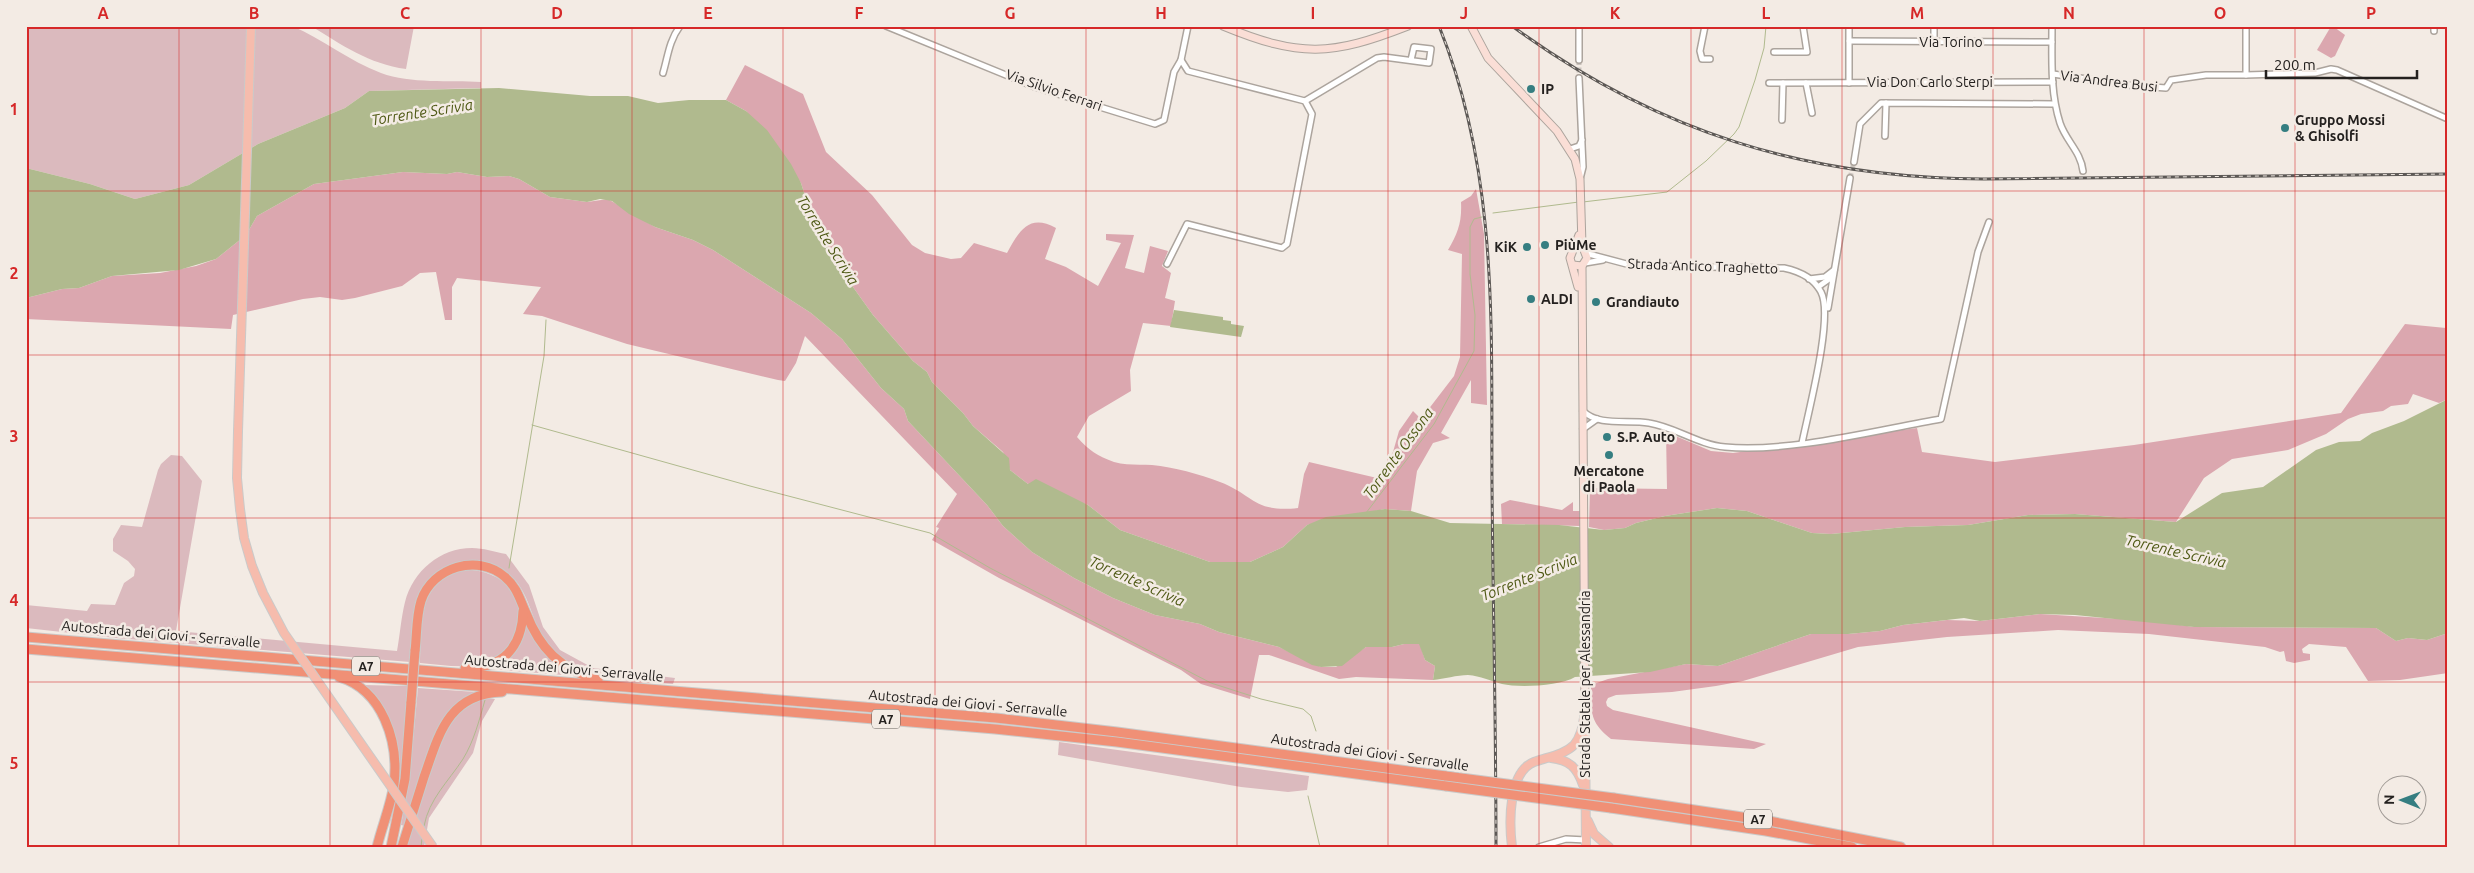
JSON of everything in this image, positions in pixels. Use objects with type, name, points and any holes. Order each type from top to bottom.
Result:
[{"type":"highway","points":[[391,846],[405,779],[421,601],[433,581],[450,569],[474,565],[498,571],[513,586],[538,639],[556,659],[586,677],[615,686]]},
{"type":"highway","points":[[393,668],[472,668],[494,663],[513,649],[519,638],[523,625],[524,608]]},
{"type":"highway","name":"Autostrada dei Giovi - Serravalle","points":[[26,637],[1058,724],[1769,820],[1901,847]]},
{"type":"highway","name":"Autostrada dei Giovi - Serravalle","points":[[26,650],[324,673],[1047,734],[1611,808],[1766,831],[1852,847]]},
{"type":"highway","points":[[324,673],[344,678],[364,689],[373,697],[387,724],[394,762],[394,783],[377,847]]},
{"type":"highway","points":[[402,847],[439,734],[453,713],[470,698],[483,693],[539,691]]},
{"type":"main road","points":[[252,26],[237,478],[244,538],[263,593],[284,633],[433,847]]},
{"type":"main road","points":[[1223,26],[1272,44],[1316,50],[1347,48],[1408,26]]},
{"type":"main road","name":"Strada Statale per Alessandria","points":[[1472,27],[1482,50],[1495,67],[1557,131],[1570,149],[1580,179],[1580,229],[1584,252],[1581,310],[1586,843]]},
{"type":"main road","name":"Strada Statale per Alessandria","points":[[1580,229],[1570,258],[1581,310]]},
{"type":"main road","points":[[1574,250],[1584,252]]},
{"type":"main road","points":[[1573,265],[1584,264]]},
{"type":"main road","points":[[1512,847],[1514,792],[1520,772],[1526,766],[1566,750],[1576,742],[1585,712]]},
{"type":"main road","points":[[1549,758],[1570,763],[1578,772],[1585,790]]},
{"type":"main road","points":[[1586,817],[1594,834],[1609,847]]},
{"type":"main road","points":[[1586,843],[1605,847]]},
{"type":"street","points":[[663,73],[671,38],[680,26]]},
{"type":"street","name":"Via Silvio Ferrari","points":[[886,26],[1036,87],[1155,124],[1164,120],[1174,72],[1181,60]]},
{"type":"street","points":[[1167,264],[1187,224],[1282,248],[1288,244],[1305,161],[1312,114],[1305,101],[1188,71],[1181,60],[1188,26]]},
{"type":"street","points":[[1579,26],[1579,60]]},
{"type":"street","points":[[1706,26],[1700,52],[1702,59],[1710,59]]},
{"type":"street","points":[[1774,52],[1807,52],[1803,26]]},
{"type":"street","points":[[1849,26],[1849,83]]},
{"type":"street","points":[[1934,26],[1934,42]]},
{"type":"street","points":[[2052,26],[2054,104],[2060,126],[2082,159],[2083,171]]},
{"type":"street","points":[[2246,26],[2246,75],[2315,73],[2331,69],[2337,70],[2448,119]]},
{"type":"street","name":"Via Torino","points":[[1849,41],[2052,42]]},
{"type":"street","points":[[1305,101],[1343,80],[1372,60],[1384,57],[1411,60]]},
{"type":"street","name":"Via Andrea Busi","points":[[2053,74],[2127,85],[2166,88],[2171,80],[2246,75]]},
{"type":"street","points":[[1579,78],[1584,167],[1580,179]]},
{"type":"street","name":"Via Don Carlo Sterpi","points":[[1769,83],[2053,82]]},
{"type":"street","points":[[1782,120],[1783,83]]},
{"type":"street","points":[[1806,83],[1812,114]]},
{"type":"street","points":[[1854,162],[1860,124],[1881,103],[2054,104]]},
{"type":"street","points":[[1885,136],[1886,103]]},
{"type":"street","points":[[1570,149],[1579,146],[1582,140]]},
{"type":"street","points":[[1802,443],[1850,178]]},
{"type":"street","points":[[1583,411],[1597,420],[1664,425],[1723,447],[1743,448],[1802,443],[1941,419],[1978,252],[1989,222]]},
{"type":"street","name":"Strada Antico Traghetto","points":[[1584,252],[1609,261],[1634,266],[1784,268],[1800,273],[1818,287]]},
{"type":"street","name":"Strada Antico Traghetto","points":[[1584,264],[1609,261]]},
{"type":"street","points":[[1809,279],[1824,277],[1834,270]]},
{"type":"street","points":[[1826,318],[1824,299],[1818,287],[1830,280],[1834,270]]},
{"type":"street","points":[[1583,429],[1597,420]]},
{"type":"street","points":[[1539,847],[1566,840],[1586,843]]},
{"type":"shaded area","points":[[26,26],[292,26],[381,73],[405,79],[481,82],[481,88],[369,91],[345,108],[258,144],[189,185],[135,199],[90,184],[26,168]]},
{"type":"shaded area","points":[[311,26],[414,26],[406,69],[368,58],[345,47]]},
{"type":"shaded area","points":[[2334,27],[2345,35],[2335,56],[2331,58],[2317,50],[2330,28]]},
{"type":"shaded area","points":[[745,65],[803,94],[826,152],[872,195],[912,245],[925,253],[951,259],[961,258],[974,243],[1007,253],[1021,231],[1039,222],[1056,228],[1045,259],[1066,267],[1098,286],[1121,243],[1106,240],[1106,234],[1134,235],[1125,268],[1144,273],[1150,246],[1168,251],[1162,266],[1171,273],[1165,298],[1175,301],[1171,326],[1143,323],[1130,370],[1131,391],[1089,416],[1077,437],[1089,449],[1103,457],[1119,463],[1178,469],[1220,482],[1255,502],[1272,508],[1283,509],[1298,508],[1304,474],[1309,462],[1377,478],[1393,452],[1399,431],[1413,411],[1421,419],[1454,376],[1460,357],[1462,254],[1448,250],[1459,227],[1461,202],[1471,196],[1476,189],[1484,234],[1487,405],[1471,403],[1471,380],[1441,433],[1450,438],[1433,443],[1417,471],[1411,511],[1385,509],[1307,525],[1283,547],[1250,562],[1210,562],[1120,530],[1088,505],[1028,484],[1010,470],[1003,452],[973,426],[963,413],[932,382],[927,372],[913,361],[873,315],[835,262],[807,202],[801,183],[746,111],[726,100]]},
{"type":"shaded area","points":[[403,172],[447,174],[457,172],[487,177],[509,176],[519,179],[550,197],[587,202],[608,199],[655,227],[693,240],[713,250],[811,313],[842,339],[881,388],[904,409],[908,421],[987,505],[1003,526],[1032,552],[1074,578],[1113,598],[1155,615],[1200,624],[1219,632],[1279,647],[1321,667],[1336,667],[1366,647],[1420,644],[1425,660],[1435,666],[1433,680],[1356,677],[1339,679],[1269,655],[1259,655],[1250,699],[1201,684],[1181,670],[999,578],[932,540],[939,528],[936,527],[957,494],[805,336],[796,363],[785,381],[778,380],[627,344],[542,316],[523,314],[541,287],[457,278],[452,287],[452,320],[445,320],[436,272],[420,273],[402,286],[355,298],[342,300],[320,297],[303,299],[233,315],[231,329],[26,319],[26,298],[62,289],[79,288],[112,276],[160,273],[196,266],[216,259],[246,235],[257,216],[314,184]]},
{"type":"shaded area","points":[[2405,324],[2446,328],[2448,399],[2439,403],[2413,394],[2408,404],[2391,406],[2383,411],[2361,414],[2348,419],[2326,434],[2288,450],[2232,459],[2204,478],[2176,522],[2075,514],[2028,515],[1968,525],[1905,527],[1831,534],[1812,533],[1747,511],[1717,508],[1665,516],[1636,523],[1625,528],[1604,530],[1589,527],[1590,488],[1667,489],[1666,432],[1711,451],[1733,453],[1917,428],[1922,452],[1995,462],[2134,445],[2341,413]]},
{"type":"shaded area","points":[[171,455],[182,456],[202,481],[176,631],[397,651],[402,614],[414,580],[429,563],[439,557],[460,549],[476,548],[506,554],[529,585],[543,627],[560,650],[593,668],[675,678],[673,684],[612,678],[581,671],[567,665],[548,648],[538,629],[526,598],[515,580],[504,570],[491,564],[477,562],[462,562],[448,567],[435,574],[425,584],[418,598],[414,613],[410,662],[116,638],[26,628],[26,605],[87,611],[91,604],[115,605],[124,583],[134,576],[135,569],[128,561],[113,551],[113,539],[121,525],[142,527],[158,470],[161,464]]},
{"type":"shaded area","points":[[1510,500],[1562,510],[1573,502],[1573,511],[1580,511],[1580,526],[1502,524],[1501,504]]},
{"type":"shaded area","points":[[460,570],[475,570],[489,574],[501,580],[510,588],[517,599],[519,611],[518,625],[513,640],[502,655],[487,663],[459,666],[420,663],[422,620],[429,596],[435,586],[446,577]]},
{"type":"shaded area","points":[[2040,614],[2153,621],[2194,627],[2376,628],[2396,641],[2408,638],[2427,640],[2448,633],[2448,673],[2400,680],[2368,681],[2346,647],[2309,644],[2302,649],[2303,653],[2310,654],[2310,660],[2294,663],[2286,661],[2284,651],[2280,652],[2265,647],[2149,634],[2058,630],[1947,637],[1858,647],[1743,681],[1672,692],[1616,695],[1608,698],[1606,702],[1607,706],[1613,710],[1766,744],[1754,749],[1611,739],[1599,727],[1593,715],[1591,685],[1608,679],[1686,664],[1718,666],[1811,634],[1848,634],[1880,631],[1903,625],[1947,620],[1980,621]]},
{"type":"shaded area","points":[[526,623],[537,644],[547,656],[575,676],[491,669],[515,652]]},
{"type":"shaded area","points":[[364,685],[408,686],[401,778],[390,823],[386,822],[396,783],[382,706]]},
{"type":"shaded area","points":[[418,688],[476,692],[458,702],[443,720],[405,826],[401,825],[409,783]]},
{"type":"shaded area","points":[[481,698],[495,699],[482,721],[473,753],[429,818],[424,847],[405,847],[440,741],[460,709]]},
{"type":"shaded area","points":[[1059,742],[1309,776],[1307,790],[1288,792],[1241,787],[1058,755]]},
{"type":"water","name":"Torrente Scrivia","points":[[499,88],[590,96],[628,96],[658,103],[689,100],[726,100],[746,111],[767,130],[791,164],[835,262],[873,315],[913,361],[927,372],[932,382],[963,413],[973,426],[1009,458],[1010,470],[1028,484],[1036,479],[1088,505],[1120,530],[1210,562],[1250,562],[1283,547],[1307,525],[1326,517],[1385,509],[1411,511],[1450,523],[1559,525],[1604,530],[1625,528],[1636,523],[1665,516],[1717,508],[1747,511],[1812,533],[1831,534],[1905,527],[1968,525],[2028,515],[2075,514],[2176,522],[2222,493],[2263,487],[2316,450],[2339,442],[2360,441],[2372,433],[2404,421],[2448,399],[2448,633],[2427,640],[2408,638],[2396,641],[2376,628],[2194,627],[2075,615],[2040,614],[1980,621],[1964,618],[1848,634],[1811,634],[1718,666],[1686,664],[1650,672],[1575,677],[1560,682],[1529,686],[1502,684],[1468,675],[1433,680],[1435,666],[1425,660],[1419,644],[1366,647],[1342,666],[1321,667],[1312,665],[1279,647],[1219,632],[1200,624],[1155,615],[1113,598],[1074,578],[1032,552],[1003,526],[987,505],[908,421],[904,409],[881,388],[842,339],[811,313],[713,250],[693,240],[655,227],[629,214],[612,201],[600,199],[587,202],[550,197],[519,179],[509,176],[487,177],[457,172],[447,174],[403,172],[314,184],[257,216],[246,235],[216,259],[179,270],[112,276],[79,288],[62,289],[26,298],[26,168],[90,184],[135,199],[189,185],[258,144],[345,108],[369,91]]},
{"type":"water","points":[[1174,310],[1223,317],[1223,320],[1231,321],[1231,324],[1244,326],[1241,337],[1170,327]]},
{"type":"waterway","name":"Torrente Ossona","points":[[1583,202],[1667,192],[1706,161],[1739,127],[1764,48],[1766,26]]},
{"type":"waterway","name":"Torrente Ossona","points":[[1493,213],[1579,202]]},
{"type":"waterway","name":"Torrente Ossona","points":[[1366,513],[1434,424],[1474,351],[1475,315],[1470,274],[1470,227],[1474,219],[1482,217]]},
{"type":"waterway","points":[[509,568],[544,356],[546,320]]},
{"type":"waterway","points":[[532,425],[750,486],[930,533],[990,568],[1211,683],[1261,699],[1303,709],[1311,716],[1316,731]]},
{"type":"waterway","points":[[424,826],[430,807],[467,752],[476,731],[485,700]]},
{"type":"waterway","points":[[1308,796],[1320,847]]},
{"type":"waterway","points":[[421,847],[422,838]]},
{"type":"tunnel","points":[[1579,60],[1579,78]]},
{"type":"tunnel","points":[[1850,178],[1854,162]]},
{"type":"railway","points":[[1439,26],[1458,82],[1472,138],[1482,195],[1488,252],[1492,368],[1496,847]]},
{"type":"railway","points":[[1512,26],[1567,63],[1622,94],[1678,121],[1735,142],[1794,158],[1855,170],[1918,176],[1984,179],[2448,174]]},
{"type":"place","name":"IP","points":[[1531,89]]},
{"type":"place","name":"Gruppo Mossi & Ghisolfi","points":[[2285,128]]},
{"type":"place","name":"PiùMe","points":[[1545,245]]},
{"type":"place","name":"KiK","points":[[1527,247]]},
{"type":"place","name":"ALDI","points":[[1531,299]]},
{"type":"place","name":"Grandiauto","points":[[1596,302]]},
{"type":"place","name":"S.P. Auto","points":[[1607,437]]},
{"type":"place","name":"Mercatone di Paola","points":[[1609,455]]}]
